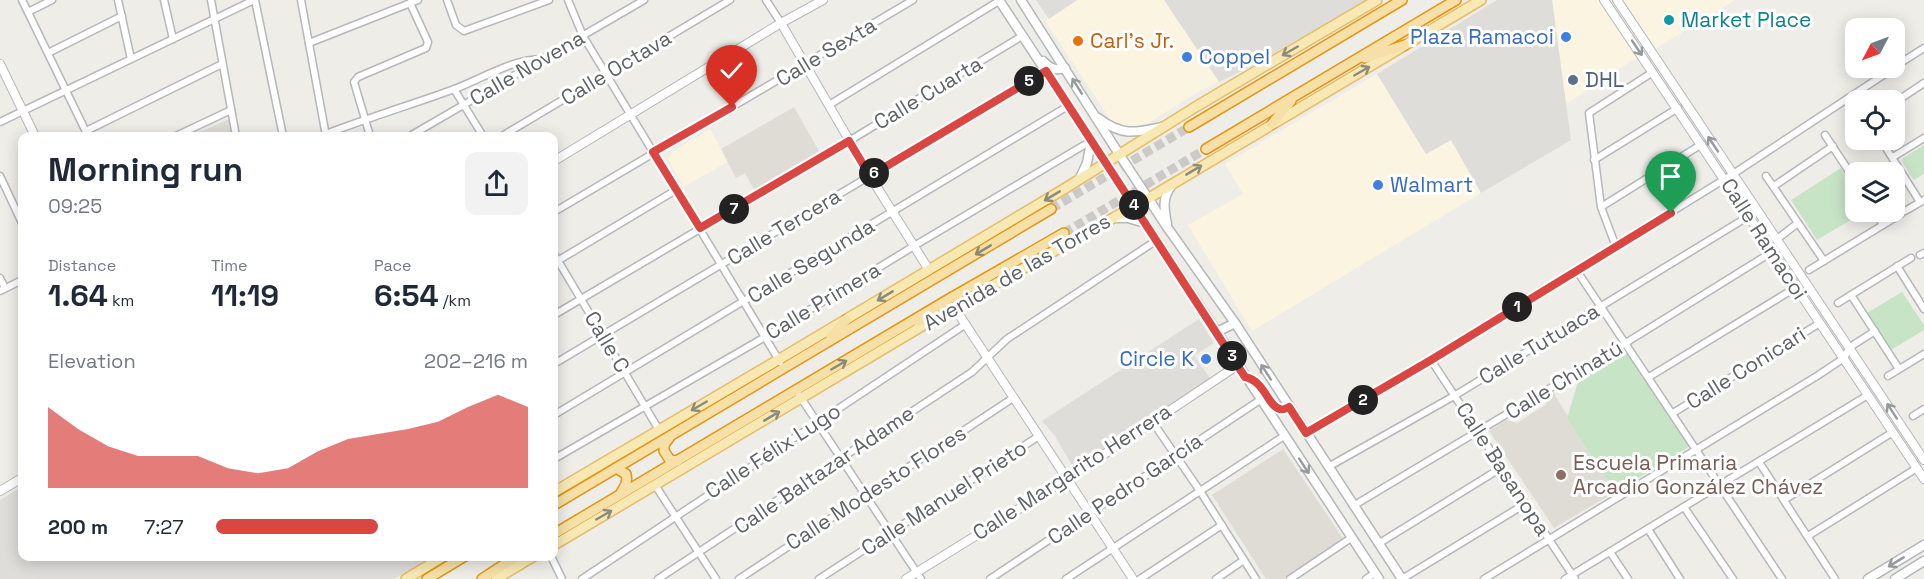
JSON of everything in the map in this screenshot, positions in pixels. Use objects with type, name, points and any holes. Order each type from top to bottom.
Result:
[{"type":"highway","points":[[1189,127],[1402,0]]},
{"type":"highway","points":[[1206,149],[1456,0]]},
{"type":"highway","points":[[1349,63],[1405,45]]},
{"type":"highway","points":[[1272,124],[1295,95]]},
{"type":"highway","name":"Avenida de las Torres","points":[[558,503],[781,364],[824,344],[1051,209]]},
{"type":"highway","name":"Avenida de las Torres","points":[[558,532],[796,389],[1064,233]]},
{"type":"highway","points":[[902,327],[943,314]]},
{"type":"highway","points":[[824,344],[846,320]]},
{"type":"highway","points":[[670,435],[664,445],[664,451],[670,460],[677,461]]},
{"type":"highway","points":[[616,468],[626,474],[627,479],[620,495]]},
{"type":"highway","points":[[427,579],[457,561]]},
{"type":"highway","points":[[482,579],[509,561]]},
{"type":"main road","points":[[1000,0],[1377,576]]},
{"type":"main road","points":[[1021,0],[1167,227],[1235,323],[1402,579]]},
{"type":"main road","name":"Avenida de las Torres","points":[[558,490],[659,430],[781,364],[846,320],[1377,0]]},
{"type":"main road","name":"Avenida de las Torres","points":[[558,543],[943,314],[1149,198],[1481,0]]},
{"type":"main road","points":[[1032,50],[1052,69],[1065,68]]},
{"type":"main road","points":[[1094,114],[1119,131],[1130,133],[1165,126]]},
{"type":"main road","points":[[1080,178],[1088,163],[1092,141]]},
{"type":"main road","points":[[1167,227],[1164,210],[1165,196],[1176,181]]},
{"type":"main road","points":[[1111,218],[1128,218],[1145,222]]},
{"type":"main road","points":[[1217,332],[1235,323]]},
{"type":"main road","points":[[1245,377],[1252,378],[1258,383],[1276,407],[1282,410],[1289,407]]},
{"type":"main road","points":[[1868,579],[1924,546]]},
{"type":"main road","points":[[406,579],[436,561]]},
{"type":"main road","points":[[496,579],[526,561]]},
{"type":"main road","points":[[1895,579],[1924,561]]},
{"type":"street","points":[[22,0],[86,132]]},
{"type":"street","points":[[28,12],[52,0]]},
{"type":"street","points":[[118,0],[131,59]]},
{"type":"street","points":[[164,0],[173,39]]},
{"type":"street","points":[[211,0],[236,132]]},
{"type":"street","points":[[0,122],[255,0],[282,132]]},
{"type":"street","points":[[301,0],[325,132]]},
{"type":"street","points":[[309,43],[418,0]]},
{"type":"street","points":[[447,0],[456,26],[460,30],[468,31],[549,0]]},
{"type":"street","points":[[568,0],[584,36],[781,364]]},
{"type":"street","name":"Calle Novena","points":[[417,132],[644,0]]},
{"type":"street","name":"Calle Octava","points":[[509,132],[730,0]]},
{"type":"street","points":[[766,0],[870,176],[929,270]]},
{"type":"street","points":[[558,159],[823,0]]},
{"type":"street","name":"Calle Sexta","points":[[558,210],[913,0]]},
{"type":"street","points":[[829,105],[1000,0]]},
{"type":"street","name":"Calle Ramacoi","points":[[1604,0],[1924,478]]},
{"type":"street","name":"Calle Ramacoi","points":[[1617,0],[1924,460]]},
{"type":"street","points":[[369,132],[354,84],[355,80],[426,48],[428,42],[410,3]]},
{"type":"street","points":[[48,53],[122,16]]},
{"type":"street","name":"Calle Cuarta","points":[[558,312],[1022,36]]},
{"type":"street","points":[[1905,60],[1924,48]]},
{"type":"street","points":[[333,132],[454,89],[516,64],[531,59],[544,59]]},
{"type":"street","points":[[0,64],[33,132]]},
{"type":"street","points":[[91,132],[222,64]]},
{"type":"street","name":"Calle Tercera","points":[[558,362],[1046,71]]},
{"type":"street","points":[[1616,247],[1601,207],[1589,113],[1653,72]]},
{"type":"street","points":[[1306,433],[1431,360],[1734,174],[1878,78]]},
{"type":"street","points":[[1905,97],[1923,87]]},
{"type":"street","points":[[454,89],[480,132]]},
{"type":"street","name":"Calle Segunda","points":[[558,413],[1068,106]]},
{"type":"street","points":[[1594,160],[1678,108]]},
{"type":"street","points":[[184,132],[231,110]]},
{"type":"street","points":[[1825,135],[1845,165]]},
{"type":"street","points":[[1893,158],[1924,138]]},
{"type":"street","name":"Calle Primera","points":[[558,457],[765,337],[1092,141]]},
{"type":"street","points":[[1601,207],[1702,144]]},
{"type":"street","points":[[1774,186],[1833,146]]},
{"type":"street","points":[[1809,270],[1922,201],[1888,150]]},
{"type":"street","points":[[0,176],[18,214]]},
{"type":"street","points":[[1766,176],[1824,261]]},
{"type":"street","points":[[558,261],[676,190]]},
{"type":"street","name":"Calle Tutuaca","points":[[1328,467],[1454,396],[1749,216]]},
{"type":"street","points":[[1777,239],[1798,223]]},
{"type":"street","name":"Calle Baltazar Adame","points":[[658,579],[972,372],[1006,339],[1157,240]]},
{"type":"street","name":"Calle Chinatú","points":[[1353,506],[1624,344],[1772,252]]},
{"type":"street","points":[[1838,303],[1911,258]]},
{"type":"street","name":"Calle C","points":[[558,265],[659,430]]},
{"type":"street","points":[[1897,267],[1924,309]]},
{"type":"street","points":[[1577,271],[1782,579]]},
{"type":"street","points":[[0,278],[3,290],[18,282]]},
{"type":"street","points":[[1649,377],[1795,288]]},
{"type":"street","points":[[1851,295],[1899,369]]},
{"type":"street","points":[[954,308],[1133,579]]},
{"type":"street","name":"Calle Conicari","points":[[1673,414],[1820,323]]},
{"type":"street","name":"Calle Félix Lugo","points":[[582,579],[966,324]]},
{"type":"street","points":[[1484,579],[1844,358],[1850,347],[1875,331]]},
{"type":"street","points":[[1888,376],[1924,354]]},
{"type":"street","name":"Calle Basanopa","points":[[1431,360],[1574,577]]},
{"type":"street","name":"Calle Margarito Herrera","points":[[906,579],[919,576],[1238,365]]},
{"type":"street","points":[[796,389],[919,576]]},
{"type":"street","points":[[1565,579],[1574,577],[1610,552],[1868,395]]},
{"type":"street","name":"Calle Modesto Flores","points":[[739,579],[1013,398]]},
{"type":"street","name":"Calle Pedro García","points":[[990,579],[1260,400]]},
{"type":"street","points":[[1913,416],[1924,409]]},
{"type":"street","points":[[1152,421],[1256,579]]},
{"type":"street","points":[[1784,500],[1893,432]]},
{"type":"street","name":"Calle Manuel Prieto","points":[[819,579],[1039,436]]},
{"type":"street","points":[[1066,579],[1284,436]]},
{"type":"street","points":[[1759,462],[1835,579]]},
{"type":"street","points":[[1378,544],[1501,468]]},
{"type":"street","points":[[1808,536],[1917,468]]},
{"type":"street","points":[[0,491],[18,480]]},
{"type":"street","points":[[655,485],[716,579]]},
{"type":"street","points":[[1402,579],[1525,504]]},
{"type":"street","points":[[1684,507],[1733,579]]},
{"type":"street","points":[[1140,579],[1222,525]]},
{"type":"street","points":[[1648,529],[1680,579]]},
{"type":"street","points":[[1290,579],[1351,538]]},
{"type":"street","points":[[1610,552],[1628,579]]},
{"type":"street","points":[[1216,579],[1244,560]]},
{"type":"street","points":[[553,561],[562,579]]},
{"type":"street","points":[[1366,579],[1377,576]]},
{"type":"shaded area","points":[[1036,0],[1077,0],[1049,19]]},
{"type":"shaded area","points":[[1077,0],[1165,0],[1220,81],[1142,127],[1123,127],[1110,119],[1045,21]]},
{"type":"shaded area","points":[[1164,0],[1367,0],[1219,82]]},
{"type":"shaded area","points":[[1497,0],[1552,0],[1571,140],[1481,193],[1451,140],[1426,154],[1377,74]]},
{"type":"shaded area","points":[[1552,0],[1602,0],[1638,57],[1566,104]]},
{"type":"shaded area","points":[[1623,0],[1735,0],[1655,49]]},
{"type":"shaded area","points":[[1377,74],[1426,154],[1451,140],[1481,193],[1252,331],[1188,225],[1243,194],[1225,164]]},
{"type":"shaded area","points":[[794,107],[820,153],[755,191],[745,173],[736,178],[721,149]]},
{"type":"shaded area","points":[[229,119],[231,132],[200,132]]},
{"type":"shaded area","points":[[710,129],[728,162],[683,187],[668,159],[672,152]]},
{"type":"shaded area","points":[[1199,319],[1214,343],[1194,356],[1210,378],[1074,469],[1055,436],[1042,421]]},
{"type":"shaded area","name":"Escuela Primaria Arcadio González Chávez","points":[[1553,392],[1568,416],[1567,419],[1615,492],[1554,528],[1489,431],[1506,420],[1517,423],[1547,404],[1543,398]]},
{"type":"shaded area","points":[[1283,449],[1344,540],[1284,579],[1266,579],[1212,495]]},
{"type":"shaded area","points":[[18,489],[18,561],[425,561],[394,579],[0,579],[0,500]]},
{"type":"green space","points":[[1924,145],[1924,174],[1914,180],[1905,166],[1905,162],[1902,162],[1903,158]]},
{"type":"green space","points":[[1841,168],[1845,175],[1845,222],[1847,222],[1817,240],[1791,200]]},
{"type":"green space","points":[[1902,292],[1924,325],[1924,330],[1891,350],[1867,313]]},
{"type":"green space","points":[[1624,349],[1689,447],[1615,492],[1567,419],[1580,375]]},
{"type":"tunnel","points":[[1051,209],[1189,127]]},
{"type":"tunnel","points":[[1064,233],[1206,149]]},
{"type":"place","name":"Market Place","points":[[1669,20]]},
{"type":"place","name":"Plaza Ramacoi","points":[[1566,37]]},
{"type":"place","name":"Carl's Jr.","points":[[1078,41]]},
{"type":"place","name":"Coppel","points":[[1187,57]]},
{"type":"place","name":"DHL","points":[[1573,80]]},
{"type":"place","name":"Walmart","points":[[1378,185]]},
{"type":"place","name":"Circle K","points":[[1206,359]]},
{"type":"place","name":"Escuela Primaria Arcadio González Chávez","points":[[1561,475]]},
{"type":"route","points":[[732,107],[653,152],[700,228],[849,141],[870,176],[1046,71],[1245,377],[1252,378],[1258,383],[1276,407],[1282,410],[1289,407],[1306,433],[1431,360],[1671,213]]}]
